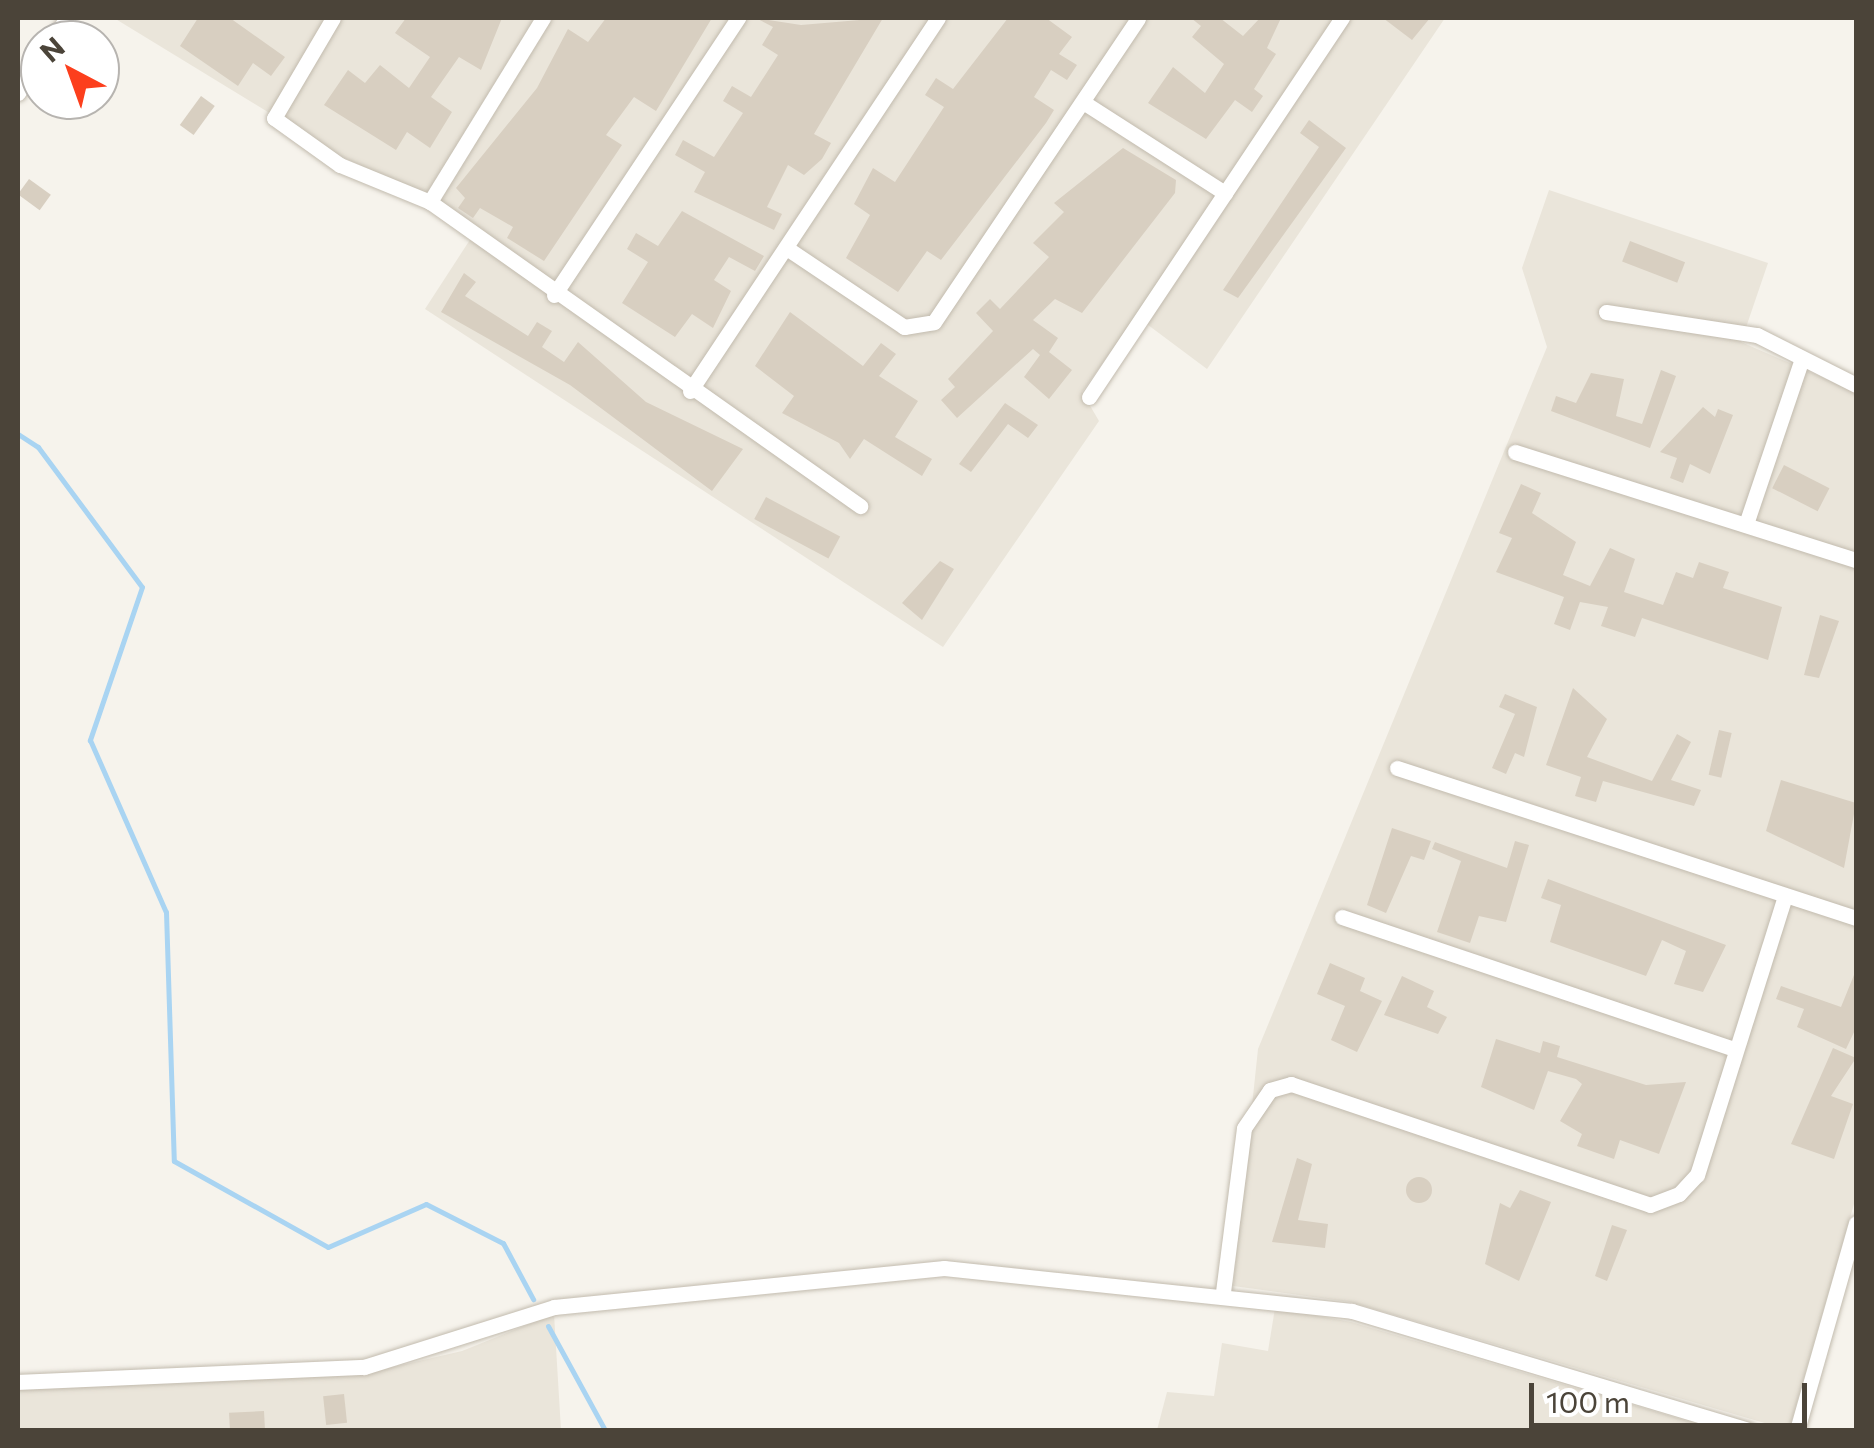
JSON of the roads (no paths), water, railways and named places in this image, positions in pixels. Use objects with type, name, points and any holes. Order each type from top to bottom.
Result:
[{"type":"street","points":[[333,18],[274,118],[340,165],[430,202],[554,295],[860,506]]},
{"type":"street","points":[[430,202],[544,18]]},
{"type":"street","points":[[554,295],[738,18]]},
{"type":"street","points":[[690,391],[938,18]]},
{"type":"street","points":[[788,249],[904,327],[934,322],[1138,18]]},
{"type":"street","points":[[1089,397],[1342,18]]},
{"type":"street","points":[[1083,102],[1225,193]]},
{"type":"street","points":[[1606,312],[1756,335],[1800,364],[1856,385]]},
{"type":"street","points":[[1747,521],[1800,364]]},
{"type":"street","points":[[1515,452],[1747,521],[1856,560]]},
{"type":"street","points":[[1397,768],[1856,918]]},
{"type":"street","points":[[1222,1292],[1244,1128],[1270,1090],[1291,1084],[1650,1205],[1697,1175],[1732,1048],[1785,896]]},
{"type":"street","points":[[1342,918],[1732,1048]]},
{"type":"street","points":[[1797,1430],[1856,1223]]},
{"type":"street","points":[[18,1382],[364,1367],[554,1307],[944,1268],[1222,1292],[1352,1312],[1749,1430]]},
{"type":"waterway","points":[[18,434],[38,447],[142,587],[90,740],[166,912],[174,1161],[328,1247],[426,1204],[503,1243],[533,1299]]},
{"type":"waterway","points":[[548,1326],[605,1430]]}]
